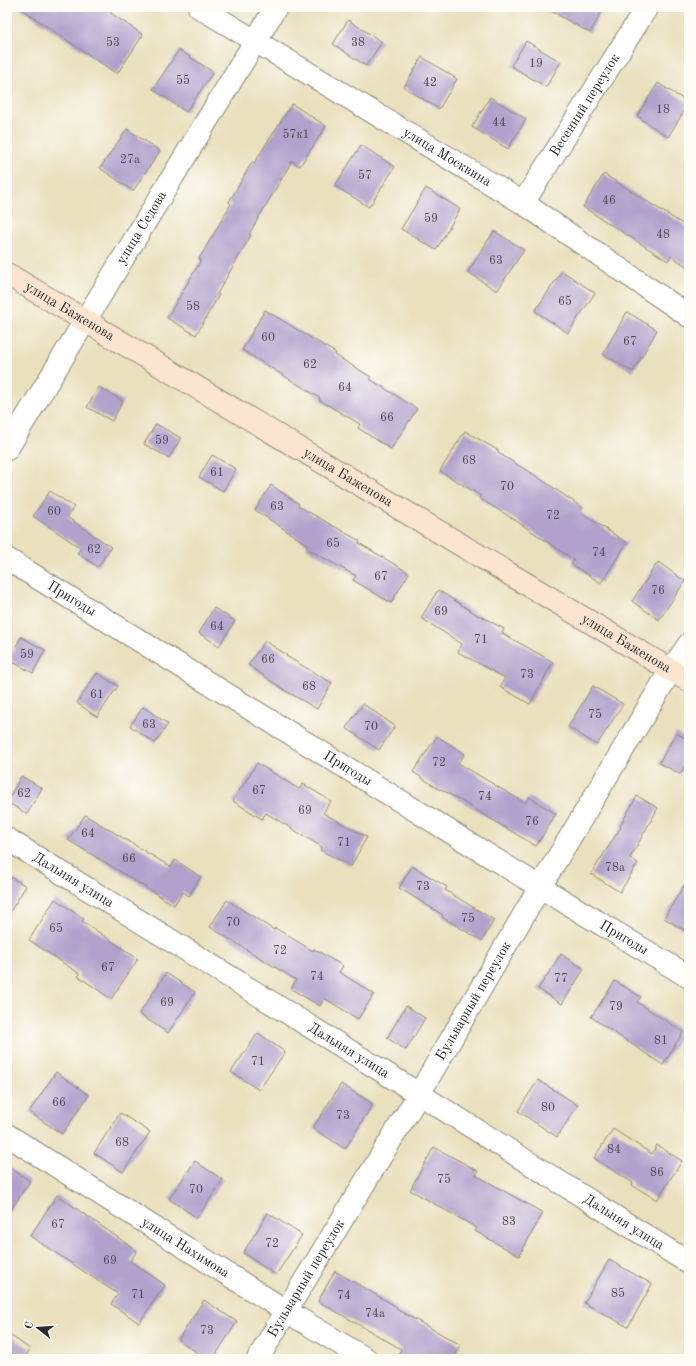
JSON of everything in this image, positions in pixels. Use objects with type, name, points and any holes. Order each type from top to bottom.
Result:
[{"type":"street","name":"улица Москвина","points":[[199,7],[523,203],[689,316]]},
{"type":"street","name":"улица Седова","points":[[7,449],[276,7]]},
{"type":"street","name":"Весенний переулок","points":[[523,203],[647,7]]},
{"type":"street","name":"улица Баженова","points":[[7,274],[680,676]]},
{"type":"street","name":"Пригоды","points":[[7,559],[689,977]]},
{"type":"street","name":"Бульварный переулок","points":[[258,1359],[419,1094],[540,887],[680,676],[689,644]]},
{"type":"street","name":"Дальняя улица","points":[[7,840],[419,1094],[689,1263]]},
{"type":"street","name":"улица Нахимова","points":[[7,1135],[286,1311],[366,1359]]},
{"type":"building","points":[[18,7],[102,7],[143,35],[117,74]]},
{"type":"building","points":[[544,7],[604,7],[590,33]]},
{"type":"building","points":[[348,20],[382,42],[366,66],[333,44]]},
{"type":"building","points":[[526,41],[561,62],[546,87],[511,66]]},
{"type":"building","points":[[179,50],[213,72],[186,112],[153,89]]},
{"type":"building","points":[[422,57],[457,79],[439,109],[404,87]]},
{"type":"building","points":[[658,83],[689,103],[668,137],[637,116]]},
{"type":"building","points":[[490,97],[526,119],[508,149],[472,127]]},
{"type":"building","points":[[292,104],[326,126],[300,166],[292,161],[249,234],[251,235],[217,294],[219,295],[196,335],[167,318],[201,260],[199,259],[231,204],[229,202],[252,162],[254,163]]},
{"type":"building","points":[[127,129],[160,151],[133,191],[100,168]]},
{"type":"building","points":[[361,145],[395,167],[369,207],[335,186]]},
{"type":"building","points":[[604,174],[689,228],[689,268],[671,256],[668,261],[583,207]]},
{"type":"building","points":[[426,188],[460,209],[436,250],[401,229]]},
{"type":"building","points":[[494,231],[524,250],[497,291],[468,272]]},
{"type":"building","points":[[562,271],[595,293],[568,333],[535,311]]},
{"type":"building","points":[[265,310],[336,353],[335,355],[371,377],[370,379],[417,409],[391,449],[358,428],[360,424],[319,400],[320,398],[242,350]]},
{"type":"building","points":[[627,312],[657,330],[633,372],[603,354]]},
{"type":"building","points":[[99,387],[123,401],[112,421],[87,407]]},
{"type":"building","points":[[156,424],[181,438],[169,458],[144,444]]},
{"type":"building","points":[[465,431],[499,451],[498,453],[533,474],[583,508],[580,512],[627,543],[601,583],[571,564],[574,560],[515,520],[479,498],[481,496],[440,471]]},
{"type":"building","points":[[212,455],[236,469],[223,491],[199,477]]},
{"type":"building","points":[[271,485],[299,504],[298,506],[360,541],[359,543],[409,573],[391,603],[353,580],[356,576],[306,548],[308,545],[255,510]]},
{"type":"building","points":[[50,491],[74,507],[67,517],[111,547],[98,567],[77,553],[81,548],[33,516]]},
{"type":"building","points":[[658,562],[685,581],[659,620],[632,601]]},
{"type":"building","points":[[438,590],[479,616],[504,629],[502,633],[553,662],[530,704],[500,687],[505,678],[458,652],[462,644],[421,618]]},
{"type":"building","points":[[214,608],[235,621],[219,646],[199,633]]},
{"type":"building","points":[[21,637],[45,650],[33,673],[9,660]]},
{"type":"building","points":[[265,641],[287,655],[286,656],[332,683],[317,709],[286,691],[248,665]]},
{"type":"building","points":[[97,673],[118,686],[97,717],[77,703]]},
{"type":"building","points":[[593,686],[623,704],[597,745],[568,727]]},
{"type":"building","points":[[363,704],[395,726],[379,750],[346,728]]},
{"type":"building","points":[[143,707],[168,724],[155,743],[130,726]]},
{"type":"building","points":[[676,733],[689,740],[689,759],[680,774],[659,763]]},
{"type":"building","points":[[437,736],[465,754],[458,763],[525,803],[529,797],[556,814],[536,846],[441,789],[440,790],[413,772]]},
{"type":"building","points":[[257,763],[299,789],[303,784],[331,801],[323,813],[367,837],[351,866],[320,850],[322,847],[266,813],[262,819],[233,801]]},
{"type":"building","points":[[21,776],[42,788],[27,814],[7,802]]},
{"type":"building","points":[[637,796],[658,808],[630,858],[638,863],[620,892],[591,874],[621,827],[620,826]]},
{"type":"building","points":[[85,815],[171,867],[175,860],[201,877],[189,896],[183,892],[174,905],[68,840]]},
{"type":"building","points":[[412,866],[447,887],[445,890],[494,920],[482,941],[442,917],[443,915],[399,888]]},
{"type":"building","points":[[7,875],[26,886],[7,917]]},
{"type":"building","points":[[689,877],[689,933],[664,918]]},
{"type":"building","points":[[55,899],[84,919],[82,921],[138,959],[111,999],[78,976],[80,974],[29,940]]},
{"type":"building","points":[[227,900],[274,930],[275,928],[313,951],[314,949],[343,966],[339,972],[374,994],[358,1019],[324,998],[320,1006],[291,989],[296,980],[210,927]]},
{"type":"building","points":[[561,954],[584,969],[562,1004],[538,989]]},
{"type":"building","points":[[166,973],[195,992],[168,1033],[139,1014]]},
{"type":"building","points":[[615,981],[641,997],[637,1002],[683,1032],[663,1065],[591,1017]]},
{"type":"building","points":[[406,1006],[425,1018],[406,1050],[387,1038]]},
{"type":"building","points":[[258,1033],[285,1052],[259,1090],[231,1072]]},
{"type":"building","points":[[56,1072],[89,1095],[62,1134],[29,1112]]},
{"type":"building","points":[[538,1080],[578,1105],[557,1137],[518,1111]]},
{"type":"building","points":[[341,1084],[373,1104],[345,1149],[313,1128]]},
{"type":"building","points":[[120,1113],[150,1132],[123,1172],[94,1153]]},
{"type":"building","points":[[613,1129],[652,1154],[657,1145],[682,1161],[657,1200],[632,1185],[633,1183],[594,1158]]},
{"type":"building","points":[[434,1147],[478,1171],[476,1175],[543,1213],[519,1256],[475,1231],[477,1228],[410,1190]]},
{"type":"building","points":[[195,1161],[223,1180],[197,1218],[169,1199]]},
{"type":"building","points":[[7,1166],[30,1181],[7,1215]]},
{"type":"building","points":[[57,1195],[137,1251],[130,1261],[165,1285],[139,1323],[111,1304],[118,1294],[30,1236]]},
{"type":"building","points":[[268,1213],[302,1235],[276,1275],[243,1253]]},
{"type":"building","points":[[609,1260],[652,1284],[628,1327],[584,1303]]},
{"type":"building","points":[[335,1271],[397,1307],[396,1309],[461,1345],[453,1359],[396,1359],[401,1349],[318,1301]]},
{"type":"building","points":[[204,1300],[237,1322],[213,1359],[207,1359],[178,1340]]},
{"type":"building","points":[[7,1333],[30,1349],[24,1359],[7,1359]]}]
